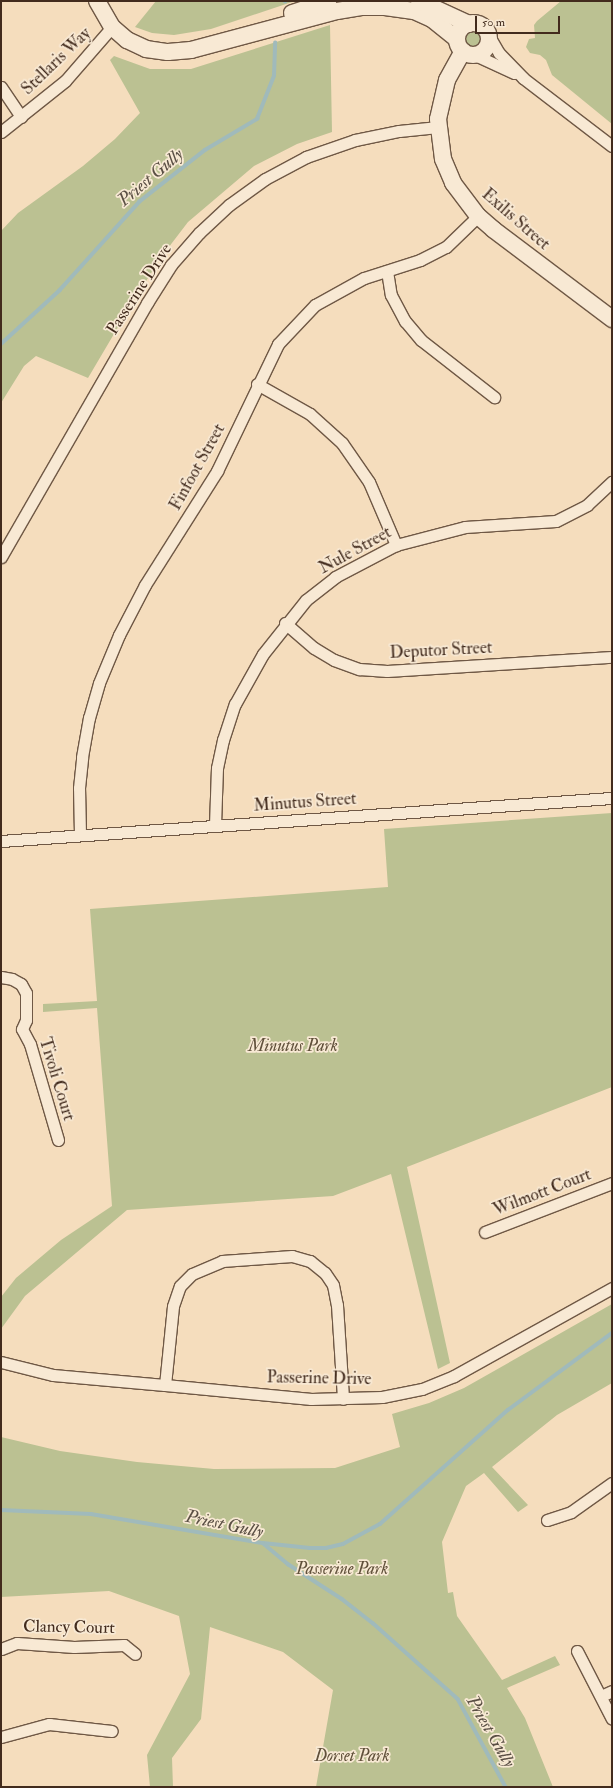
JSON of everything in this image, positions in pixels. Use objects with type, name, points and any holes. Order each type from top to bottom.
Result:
[{"type":"street","points":[[97,1],[112,27],[127,40],[146,49],[168,52],[192,50],[337,11],[364,7],[385,7],[414,11],[432,19],[465,48],[523,78]]},
{"type":"street","points":[[192,50],[328,1]]},
{"type":"street","points":[[419,1],[469,24],[482,26],[499,52],[523,78],[612,146]]},
{"type":"street","points":[[465,48],[460,30],[469,24]]},
{"type":"street","name":"Stellaris Way","points":[[1,132],[65,81],[112,27]]},
{"type":"street","points":[[465,48],[487,48],[489,36]]},
{"type":"street","name":"Exilis Street","points":[[465,48],[444,90],[438,127],[447,170],[461,195],[478,216],[612,319]]},
{"type":"street","points":[[1,87],[21,116]]},
{"type":"street","name":"Passerine Drive","points":[[1,557],[147,303],[171,265],[199,233],[228,205],[253,188],[306,157],[355,140],[399,131],[438,127]]},
{"type":"street","name":"Finfoot Street","points":[[80,834],[82,757],[89,718],[100,683],[119,635],[145,586],[217,471],[257,384],[278,344],[315,305],[364,278],[420,260],[446,246],[478,216]]},
{"type":"street","points":[[386,271],[391,295],[405,321],[421,340],[494,397]]},
{"type":"street","points":[[257,384],[310,414],[342,443],[369,482],[396,545]]},
{"type":"street","name":"Nule Street","points":[[215,825],[216,774],[223,740],[247,680],[285,623],[306,600],[335,577],[396,545],[465,527],[556,520],[587,506],[612,482]]},
{"type":"street","name":"Deputor Street","points":[[285,623],[314,648],[334,660],[359,669],[387,671],[612,657]]},
{"type":"street","name":"Minutus Street","points":[[1,841],[80,834],[612,798]]},
{"type":"street","name":"Tivoli Court","points":[[1,977],[12,979],[21,984],[26,993],[26,1011],[22,1029],[30,1044],[58,1140]]},
{"type":"street","name":"Wilmott Court","points":[[485,1232],[612,1183]]},
{"type":"street","points":[[165,1385],[173,1306],[180,1286],[192,1274],[207,1265],[222,1261],[292,1256],[310,1261],[326,1273],[333,1285],[338,1305],[343,1399]]},
{"type":"street","name":"Passerine Drive","points":[[1,1362],[53,1375],[311,1399],[382,1397],[422,1389],[454,1376],[612,1288]]},
{"type":"street","points":[[546,1520],[571,1512],[612,1483]]},
{"type":"street","name":"Clancy Court","points":[[1,1649],[17,1643],[74,1647],[124,1645],[135,1654]]},
{"type":"street","points":[[577,1651],[602,1696],[612,1719]]},
{"type":"street","points":[[602,1696],[612,1691]]},
{"type":"street","points":[[1,1737],[49,1724],[112,1731]]},
{"type":"green space","points":[[156,1],[295,1],[211,29],[174,35],[152,33],[135,27]]},
{"type":"green space","points":[[561,1],[612,1],[612,124],[552,75],[546,60],[540,55],[530,53],[526,47],[529,39],[535,38],[534,25],[537,21]]},
{"type":"green space","points":[[330,25],[332,132],[297,144],[254,166],[188,222],[162,256],[88,378],[36,356],[24,366],[1,403],[1,231],[18,213],[83,166],[115,139],[140,113],[110,60],[114,56],[150,69],[191,69]]},
{"type":"green space","points":[[470,31],[476,31],[481,36],[479,45],[476,47],[470,47],[465,42],[465,36]]},
{"type":"green space","name":"Minutus Park","points":[[612,813],[612,1087],[407,1167],[450,1363],[438,1369],[391,1174],[333,1196],[127,1210],[25,1296],[1,1329],[1,1297],[16,1278],[61,1240],[112,1206],[97,1008],[43,1012],[43,1004],[97,1001],[90,909],[388,887],[384,829]]},
{"type":"green space","name":"Passerine Park","points":[[612,1304],[612,1383],[557,1415],[492,1467],[528,1505],[518,1512],[484,1473],[466,1486],[442,1542],[448,1593],[453,1592],[457,1616],[502,1680],[555,1656],[560,1665],[507,1688],[525,1718],[553,1787],[316,1787],[333,1690],[283,1652],[210,1627],[201,1719],[172,1758],[173,1787],[150,1787],[147,1755],[190,1674],[179,1616],[109,1591],[1,1597],[1,1437],[60,1451],[137,1462],[214,1469],[335,1468],[400,1447],[392,1414],[429,1403],[464,1388]]},
{"type":"waterway","name":"Priest Gully","points":[[1,344],[59,291],[139,202],[205,150],[257,119],[274,76],[275,43]]},
{"type":"waterway","points":[[1,1510],[91,1514],[263,1543],[310,1548],[326,1548],[343,1544],[380,1524],[508,1410],[612,1333]]},
{"type":"waterway","name":"Priest Gully","points":[[263,1543],[288,1564],[342,1599],[373,1623],[458,1699],[506,1787]]},
{"type":"park label","name":"Dorset Park","points":[[352,1756]]}]
